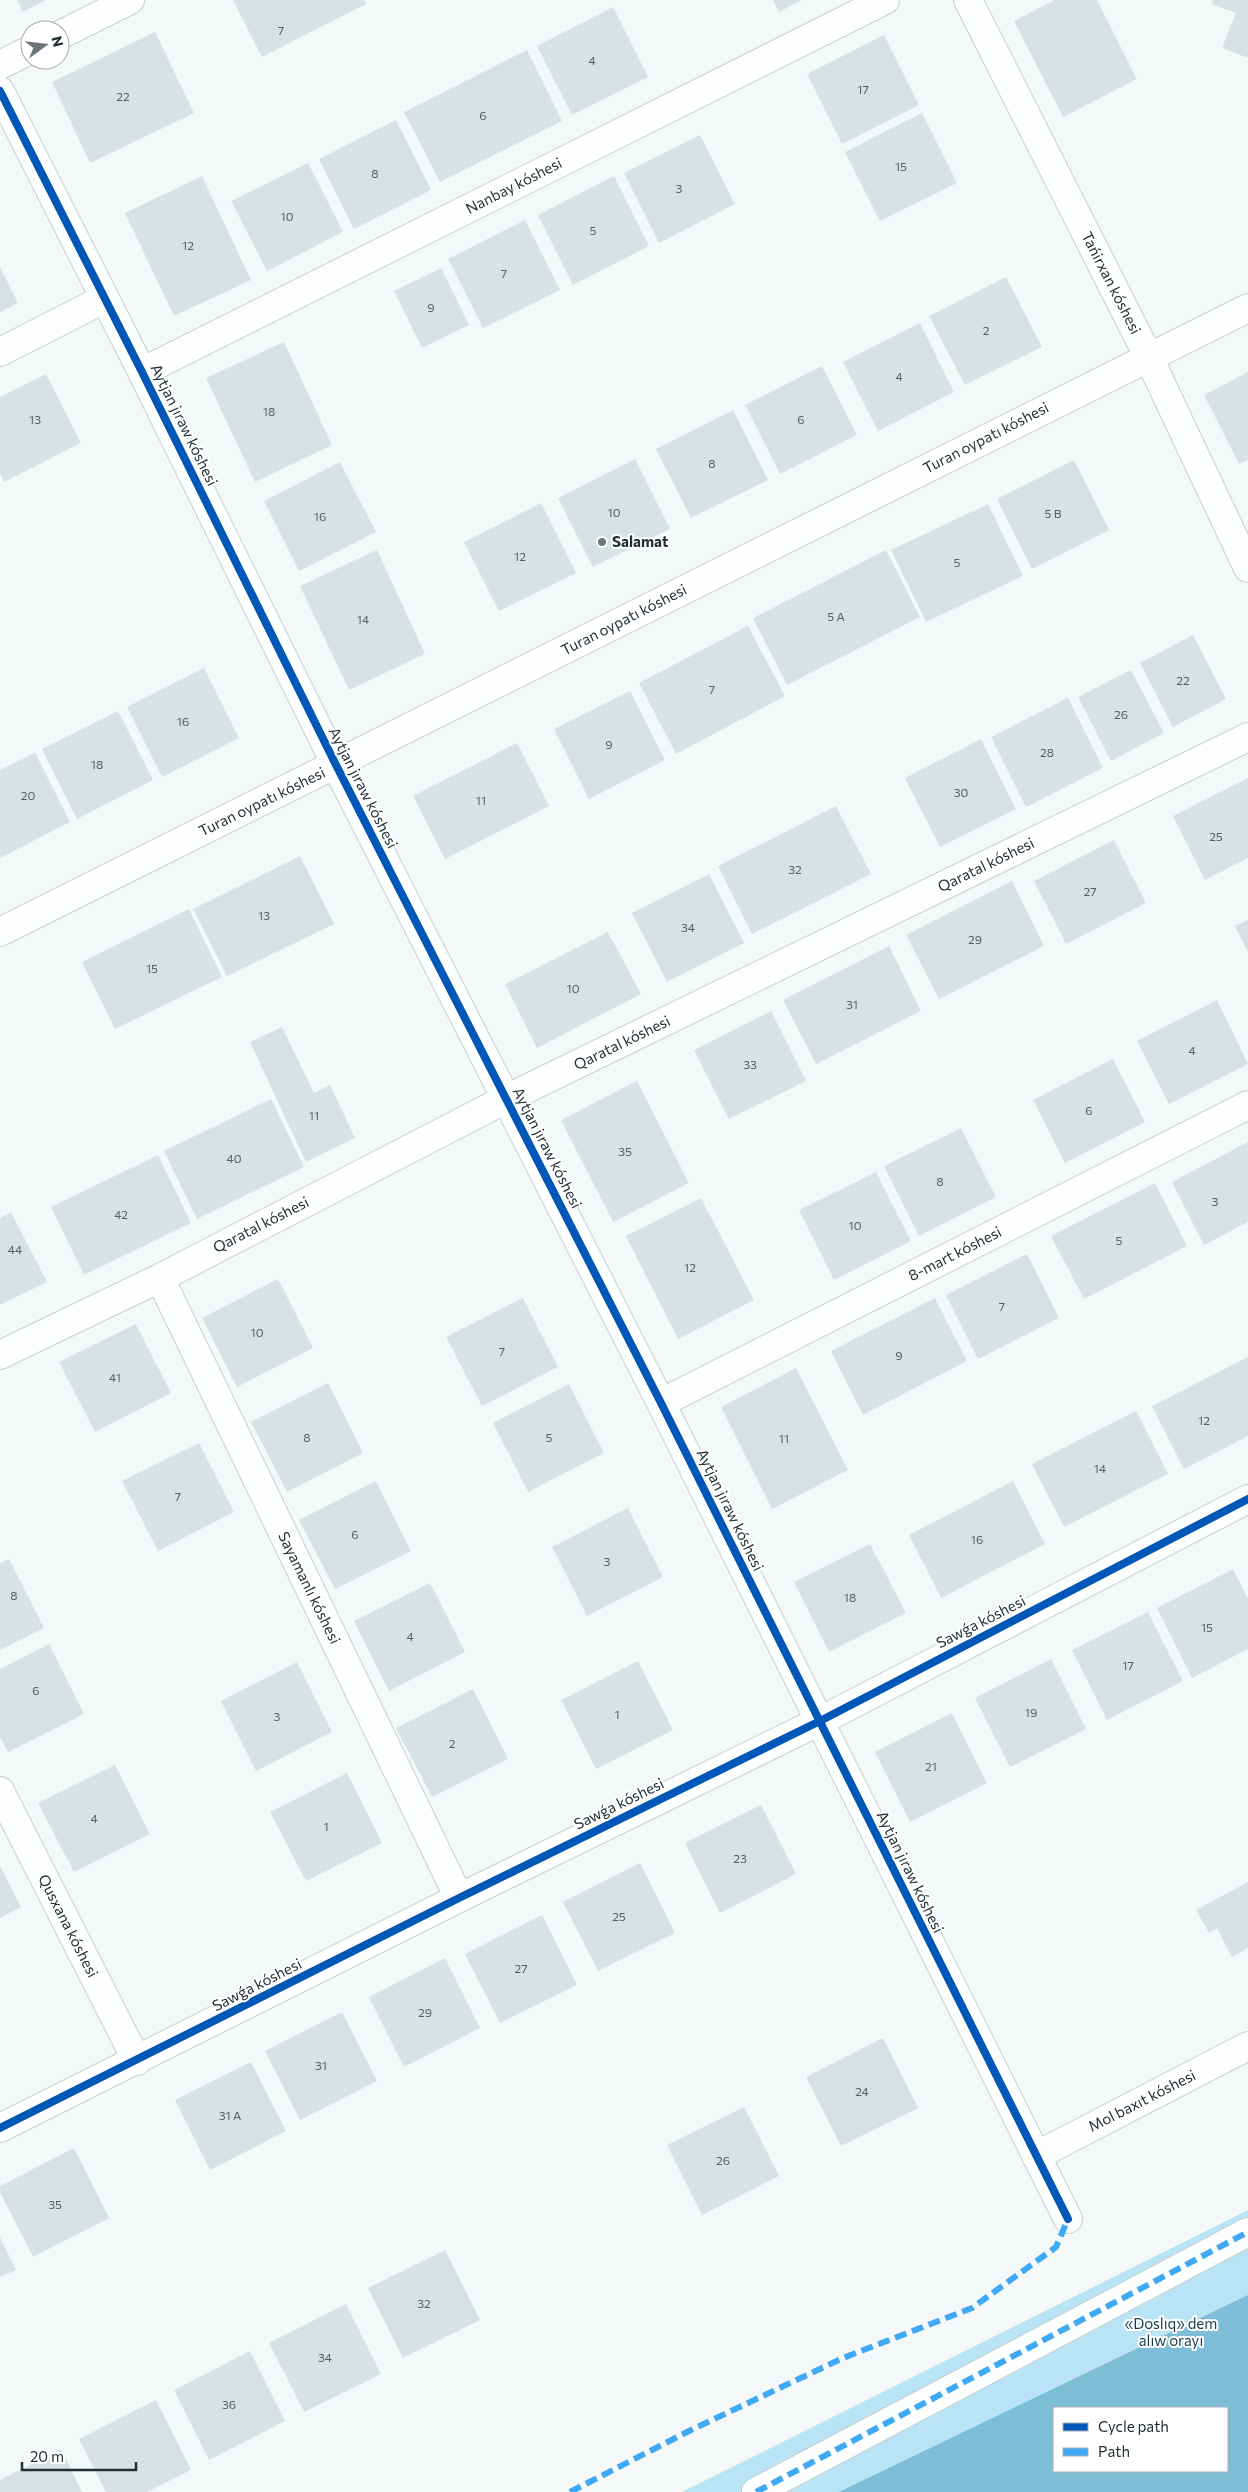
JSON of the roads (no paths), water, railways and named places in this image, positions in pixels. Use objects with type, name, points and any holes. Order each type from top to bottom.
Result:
[{"type":"street","points":[[70,30],[130,0]]},
{"type":"street","name":"Nanbay kóshesi","points":[[142,372],[885,0]]},
{"type":"street","name":"Tańirxan kóshesi","points":[[968,0],[1148,356],[1248,568]]},
{"type":"street","points":[[0,64],[20,55]]},
{"type":"street","name":"Aytjan jıraw kóshesi","points":[[0,90],[336,765],[662,1403],[1068,2219]]},
{"type":"street","points":[[0,352],[104,299]]},
{"type":"street","name":"Turan oypatı kóshesi","points":[[0,932],[1148,356],[1248,308]]},
{"type":"street","name":"Qaratal kóshesi","points":[[0,1355],[160,1278],[506,1099],[1248,737]]},
{"type":"street","name":"8-mart kóshesi","points":[[662,1403],[1248,1105]]},
{"type":"street","name":"Sayamanlı kóshesi","points":[[160,1278],[459,1898]]},
{"type":"street","name":"Sawǵa kóshesi","points":[[0,2128],[459,1898],[820,1721],[1248,1499]]},
{"type":"street","name":"Qusxana kóshesi","points":[[0,1791],[137,2061]]},
{"type":"street","name":"Mol baxıt kóshesi","points":[[1036,2156],[1248,2046]]},
{"type":"street","points":[[756,2492],[1248,2232]]},
{"type":"place","name":"Salamat","points":[[602,542]]},
{"type":"park label","name":"«Doslıq» dem alıw orayı","points":[[1171,2332]]}]
